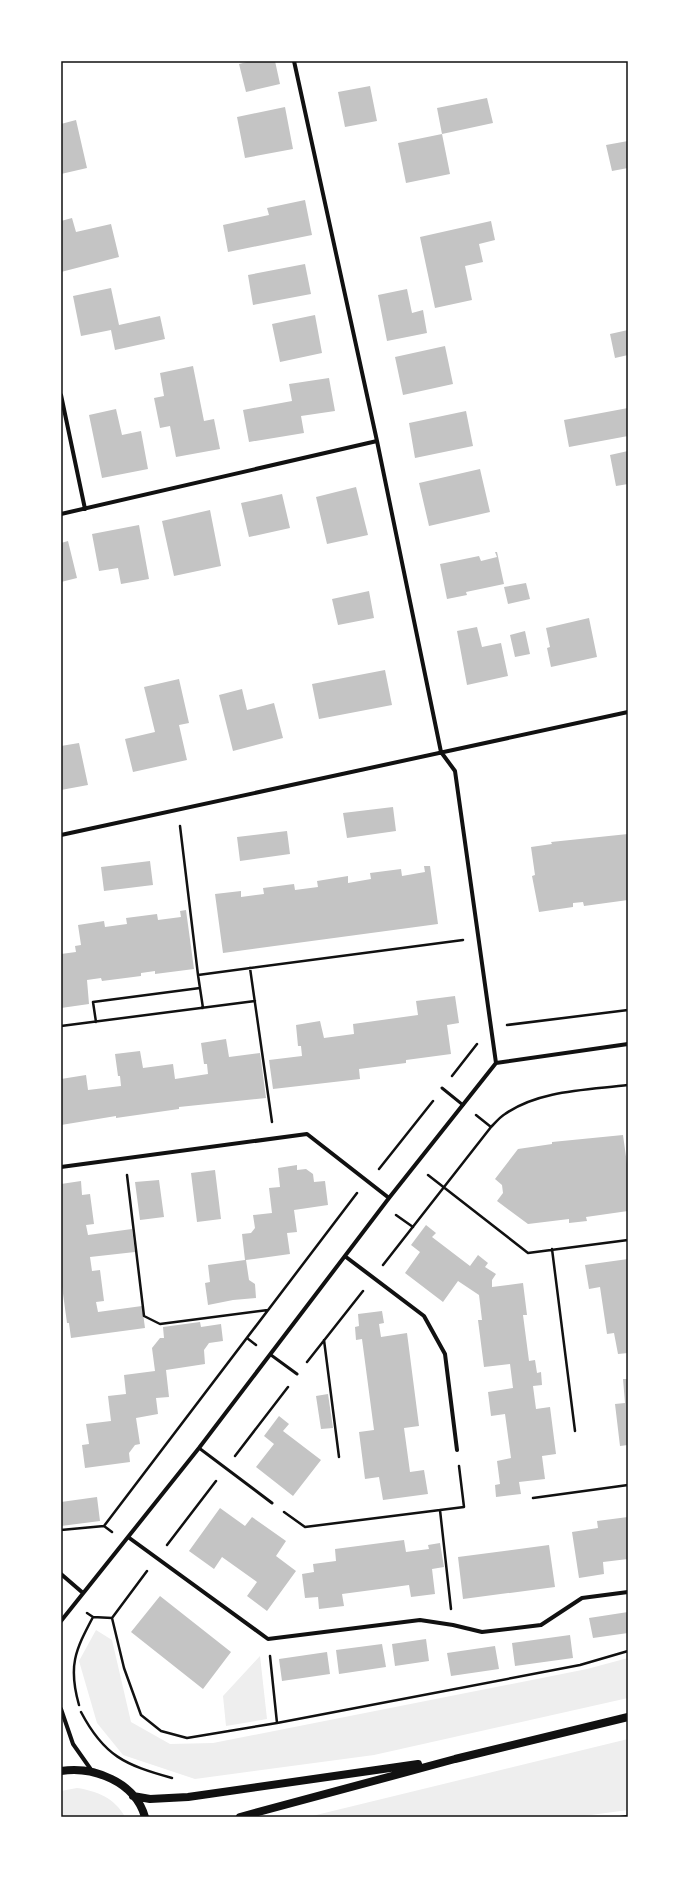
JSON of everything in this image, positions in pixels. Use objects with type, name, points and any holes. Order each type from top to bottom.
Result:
[{"type":"main road","points":[[240,1817],[455,1759],[628,1717]]},
{"type":"main road","points":[[133,1796],[150,1799],[188,1797],[455,1759]]},
{"type":"main road","points":[[61,1771],[74,1769],[92,1771],[114,1780],[133,1796],[145,1817]]},
{"type":"street","points":[[294,61],[377,441],[441,752],[455,771],[496,1063]]},
{"type":"street","points":[[61,394],[85,508]]},
{"type":"street","points":[[61,514],[377,441]]},
{"type":"street","points":[[61,835],[628,712]]},
{"type":"street","points":[[61,1621],[199,1448],[346,1257],[389,1198],[496,1063],[628,1044]]},
{"type":"street","points":[[61,1167],[307,1134],[389,1198]]},
{"type":"street","points":[[346,1257],[424,1316],[445,1354],[457,1450]]},
{"type":"street","points":[[128,1537],[268,1639],[420,1620],[453,1625],[482,1632],[541,1625],[582,1598],[628,1592]]},
{"type":"street","points":[[61,1574],[83,1592]]},
{"type":"street","points":[[61,1709],[73,1744],[92,1771]]},
{"type":"lane","points":[[442,1088],[463,1105]]},
{"type":"lane","points":[[271,1355],[297,1374]]},
{"type":"lane","points":[[199,1448],[272,1504]]},
{"type":"path","points":[[178,810],[203,1008]]},
{"type":"path","points":[[198,975],[479,938]]},
{"type":"path","points":[[250,968],[274,1139]]},
{"type":"path","points":[[96,1022],[93,1002],[200,988]]},
{"type":"path","points":[[61,1026],[255,1001]]},
{"type":"path","points":[[61,1530],[104,1526],[366,1181],[380,1169],[491,1027],[628,1010]]},
{"type":"path","points":[[112,1618],[297,1374],[491,1127],[504,1114],[530,1100],[569,1092],[628,1085]]},
{"type":"path","points":[[125,1159],[144,1316],[160,1324],[268,1310]]},
{"type":"path","points":[[415,1166],[528,1253],[628,1240]]},
{"type":"path","points":[[552,1249],[575,1431]]},
{"type":"path","points":[[324,1340],[339,1457]]},
{"type":"path","points":[[272,1504],[305,1528],[464,1507],[457,1450]]},
{"type":"path","points":[[533,1498],[628,1485]]},
{"type":"path","points":[[440,1510],[453,1625]]},
{"type":"path","points":[[74,1604],[93,1617],[112,1618]]},
{"type":"path","points":[[93,1617],[77,1646],[73,1665],[74,1689],[81,1712],[92,1732],[103,1746],[121,1759],[141,1769],[176,1780],[188,1797]]},
{"type":"path","points":[[112,1618],[124,1668],[141,1715],[161,1731],[187,1738],[277,1723],[580,1665],[628,1651]]},
{"type":"path","points":[[268,1639],[277,1723]]},
{"type":"path","points":[[621,1817],[628,1816]]},
{"type":"shaded area","points":[[96,1630],[112,1640],[131,1722],[170,1744],[213,1743],[587,1669],[628,1658],[628,1698],[374,1755],[195,1779],[123,1755],[97,1723],[79,1661]]},
{"type":"shaded area","points":[[260,1656],[267,1719],[226,1726],[223,1696]]},
{"type":"shaded area","points":[[628,1739],[628,1810],[576,1817],[308,1817]]},
{"type":"shaded area","points":[[77,1788],[92,1791],[105,1796],[121,1810],[125,1817],[61,1817],[61,1791]]},
{"type":"building","points":[[251,61],[275,61],[280,84],[246,92],[239,64]]},
{"type":"building","points":[[370,86],[377,121],[345,127],[338,92]]},
{"type":"building","points":[[487,98],[493,123],[442,134],[437,108]]},
{"type":"building","points":[[285,107],[293,149],[245,158],[237,117]]},
{"type":"building","points":[[76,120],[87,168],[61,174],[61,124]]},
{"type":"building","points":[[442,134],[450,174],[406,183],[398,143]]},
{"type":"building","points":[[628,141],[628,168],[612,171],[606,145]]},
{"type":"building","points":[[305,200],[312,235],[228,252],[223,225],[269,215],[267,208]]},
{"type":"building","points":[[72,218],[76,232],[111,224],[119,257],[61,272],[61,221]]},
{"type":"building","points":[[491,221],[495,240],[479,244],[483,262],[465,266],[472,300],[435,308],[420,237]]},
{"type":"building","points":[[305,264],[311,294],[253,305],[248,275]]},
{"type":"building","points":[[111,288],[119,325],[160,316],[165,339],[115,350],[111,330],[81,336],[73,296]]},
{"type":"building","points":[[407,289],[412,313],[423,310],[427,333],[387,341],[378,295]]},
{"type":"building","points":[[315,315],[322,353],[280,362],[272,324]]},
{"type":"building","points":[[628,330],[628,355],[615,358],[610,334]]},
{"type":"building","points":[[445,346],[453,384],[403,395],[395,357]]},
{"type":"building","points":[[193,366],[204,421],[214,419],[220,449],[176,457],[170,426],[160,428],[154,398],[164,396],[160,373]]},
{"type":"building","points":[[329,378],[335,411],[301,416],[304,433],[249,442],[243,410],[292,401],[289,384]]},
{"type":"building","points":[[628,408],[628,436],[569,447],[564,420]]},
{"type":"building","points":[[116,409],[122,435],[141,431],[148,469],[102,478],[89,415]]},
{"type":"building","points":[[466,411],[473,446],[415,458],[409,423]]},
{"type":"building","points":[[628,451],[628,484],[616,486],[610,455]]},
{"type":"building","points":[[480,469],[490,512],[429,526],[419,483]]},
{"type":"building","points":[[356,487],[368,535],[327,544],[316,497]]},
{"type":"building","points":[[282,494],[290,528],[249,537],[241,503]]},
{"type":"building","points":[[210,510],[221,566],[174,576],[162,521]]},
{"type":"building","points":[[139,525],[149,579],[121,584],[118,568],[99,571],[92,534]]},
{"type":"building","points":[[68,541],[77,578],[61,582],[61,543]]},
{"type":"building","points":[[495,552],[497,552],[504,584],[466,592],[467,595],[447,599],[440,564],[479,556],[481,561],[497,557]]},
{"type":"building","points":[[526,583],[530,599],[508,604],[504,587]]},
{"type":"building","points":[[369,591],[374,618],[338,625],[332,599]]},
{"type":"building","points":[[589,618],[597,657],[551,667],[547,648],[550,647],[546,628]]},
{"type":"building","points":[[477,627],[482,647],[501,643],[508,676],[467,685],[457,631]]},
{"type":"building","points":[[525,631],[530,654],[515,657],[510,635]]},
{"type":"building","points":[[385,670],[392,705],[319,719],[312,684]]},
{"type":"building","points":[[179,679],[189,723],[179,725],[187,760],[133,772],[125,739],[155,732],[144,687]]},
{"type":"building","points":[[242,689],[247,710],[274,703],[283,738],[233,751],[219,695]]},
{"type":"building","points":[[79,743],[88,785],[61,790],[61,746]]},
{"type":"building","points":[[393,807],[396,831],[347,838],[343,813]]},
{"type":"building","points":[[287,831],[290,854],[240,861],[237,837]]},
{"type":"building","points":[[628,834],[628,900],[584,906],[583,902],[573,903],[573,907],[539,912],[532,876],[535,875],[531,847],[552,844],[551,842]]},
{"type":"building","points":[[150,861],[153,885],[104,891],[101,867]]},
{"type":"building","points":[[424,866],[430,866],[438,924],[223,953],[215,894],[241,891],[241,897],[264,894],[263,888],[294,884],[295,890],[318,887],[317,881],[348,876],[348,883],[371,879],[370,873],[401,869],[402,876],[425,872]]},
{"type":"building","points":[[186,910],[194,969],[155,974],[155,971],[141,973],[141,976],[102,981],[101,978],[87,980],[89,1004],[61,1008],[61,954],[76,952],[75,946],[81,945],[78,925],[104,921],[105,927],[127,924],[126,918],[157,914],[158,920],[181,917],[180,911]]},
{"type":"building","points":[[455,996],[459,1023],[447,1025],[451,1054],[406,1060],[406,1063],[359,1069],[360,1079],[273,1089],[269,1060],[302,1056],[301,1046],[298,1046],[296,1025],[320,1021],[324,1038],[354,1034],[353,1024],[418,1015],[416,1001]]},
{"type":"building","points":[[226,1039],[229,1057],[260,1053],[266,1098],[179,1107],[179,1109],[116,1118],[116,1116],[61,1125],[61,1079],[86,1075],[88,1090],[121,1086],[115,1054],[140,1051],[143,1068],[173,1064],[175,1079],[208,1074],[207,1064],[204,1064],[201,1043]]},
{"type":"building","points":[[623,1135],[628,1171],[628,1211],[586,1217],[587,1221],[569,1223],[569,1219],[528,1224],[497,1201],[503,1193],[502,1185],[495,1179],[518,1149],[552,1144],[552,1142]]},
{"type":"building","points":[[297,1165],[297,1170],[306,1169],[313,1174],[314,1182],[325,1181],[328,1205],[294,1210],[297,1232],[287,1233],[290,1254],[246,1260],[249,1280],[255,1284],[256,1298],[233,1300],[208,1305],[205,1283],[210,1282],[208,1265],[245,1260],[242,1234],[251,1233],[255,1228],[253,1215],[272,1213],[269,1188],[280,1187],[278,1168]]},
{"type":"building","points":[[215,1170],[221,1219],[197,1222],[191,1173]]},
{"type":"building","points":[[159,1180],[164,1217],[140,1220],[135,1182]]},
{"type":"building","points":[[81,1181],[82,1195],[90,1194],[94,1224],[86,1225],[88,1235],[132,1229],[135,1252],[90,1257],[92,1271],[100,1270],[104,1301],[96,1302],[98,1312],[142,1306],[145,1328],[71,1338],[69,1323],[67,1323],[61,1279],[61,1184]]},
{"type":"building","points":[[426,1225],[436,1233],[432,1237],[470,1266],[478,1255],[488,1263],[485,1267],[496,1274],[492,1280],[492,1287],[523,1283],[527,1315],[523,1315],[529,1361],[535,1360],[537,1373],[541,1372],[542,1385],[533,1386],[536,1409],[550,1407],[556,1454],[542,1456],[545,1479],[519,1482],[521,1494],[496,1497],[495,1485],[500,1484],[497,1461],[511,1458],[505,1414],[491,1416],[488,1392],[513,1388],[510,1364],[484,1367],[478,1320],[482,1320],[479,1295],[458,1281],[443,1302],[405,1273],[420,1252],[411,1245]]},
{"type":"building","points":[[628,1259],[628,1353],[618,1354],[614,1333],[607,1334],[600,1287],[589,1289],[585,1265]]},
{"type":"building","points":[[382,1311],[384,1323],[379,1324],[381,1337],[407,1333],[419,1426],[404,1428],[410,1472],[424,1470],[428,1494],[383,1500],[379,1477],[365,1479],[359,1432],[374,1430],[362,1339],[356,1340],[355,1327],[359,1326],[358,1314]]},
{"type":"building","points":[[200,1322],[201,1327],[221,1324],[223,1341],[209,1343],[204,1350],[205,1364],[166,1370],[169,1397],[156,1398],[158,1414],[136,1418],[140,1444],[135,1445],[129,1453],[130,1462],[85,1468],[82,1445],[89,1444],[86,1424],[111,1421],[108,1396],[126,1394],[124,1375],[155,1371],[152,1348],[160,1338],[164,1338],[163,1327]]},
{"type":"building","points":[[623,1379],[628,1379],[628,1445],[620,1446],[615,1404],[625,1403]]},
{"type":"building","points":[[328,1394],[333,1428],[321,1429],[316,1396]]},
{"type":"building","points":[[279,1416],[289,1424],[283,1431],[321,1460],[293,1496],[256,1467],[274,1444],[264,1436]]},
{"type":"building","points":[[97,1497],[100,1521],[61,1526],[61,1502]]},
{"type":"building","points":[[220,1508],[245,1526],[252,1517],[286,1541],[276,1556],[296,1571],[267,1611],[247,1596],[257,1582],[222,1557],[214,1569],[189,1551]]},
{"type":"building","points":[[628,1517],[628,1559],[603,1562],[604,1574],[579,1578],[572,1532],[598,1528],[597,1521]]},
{"type":"building","points":[[404,1540],[406,1552],[429,1549],[428,1545],[440,1543],[444,1567],[432,1569],[435,1594],[411,1597],[409,1585],[342,1594],[344,1606],[319,1609],[318,1597],[305,1598],[302,1574],[314,1572],[313,1564],[336,1561],[335,1549]]},
{"type":"building","points":[[549,1545],[555,1587],[463,1599],[458,1557]]},
{"type":"building","points":[[160,1596],[231,1652],[203,1689],[131,1632]]},
{"type":"building","points":[[628,1612],[628,1633],[593,1638],[589,1618]]},
{"type":"building","points":[[570,1635],[573,1658],[515,1666],[512,1643]]},
{"type":"building","points":[[426,1639],[429,1661],[395,1666],[392,1644]]},
{"type":"building","points":[[382,1644],[386,1667],[339,1674],[336,1650]]},
{"type":"building","points":[[495,1646],[499,1669],[451,1676],[447,1653]]},
{"type":"building","points":[[327,1652],[330,1674],[282,1681],[279,1659]]}]
